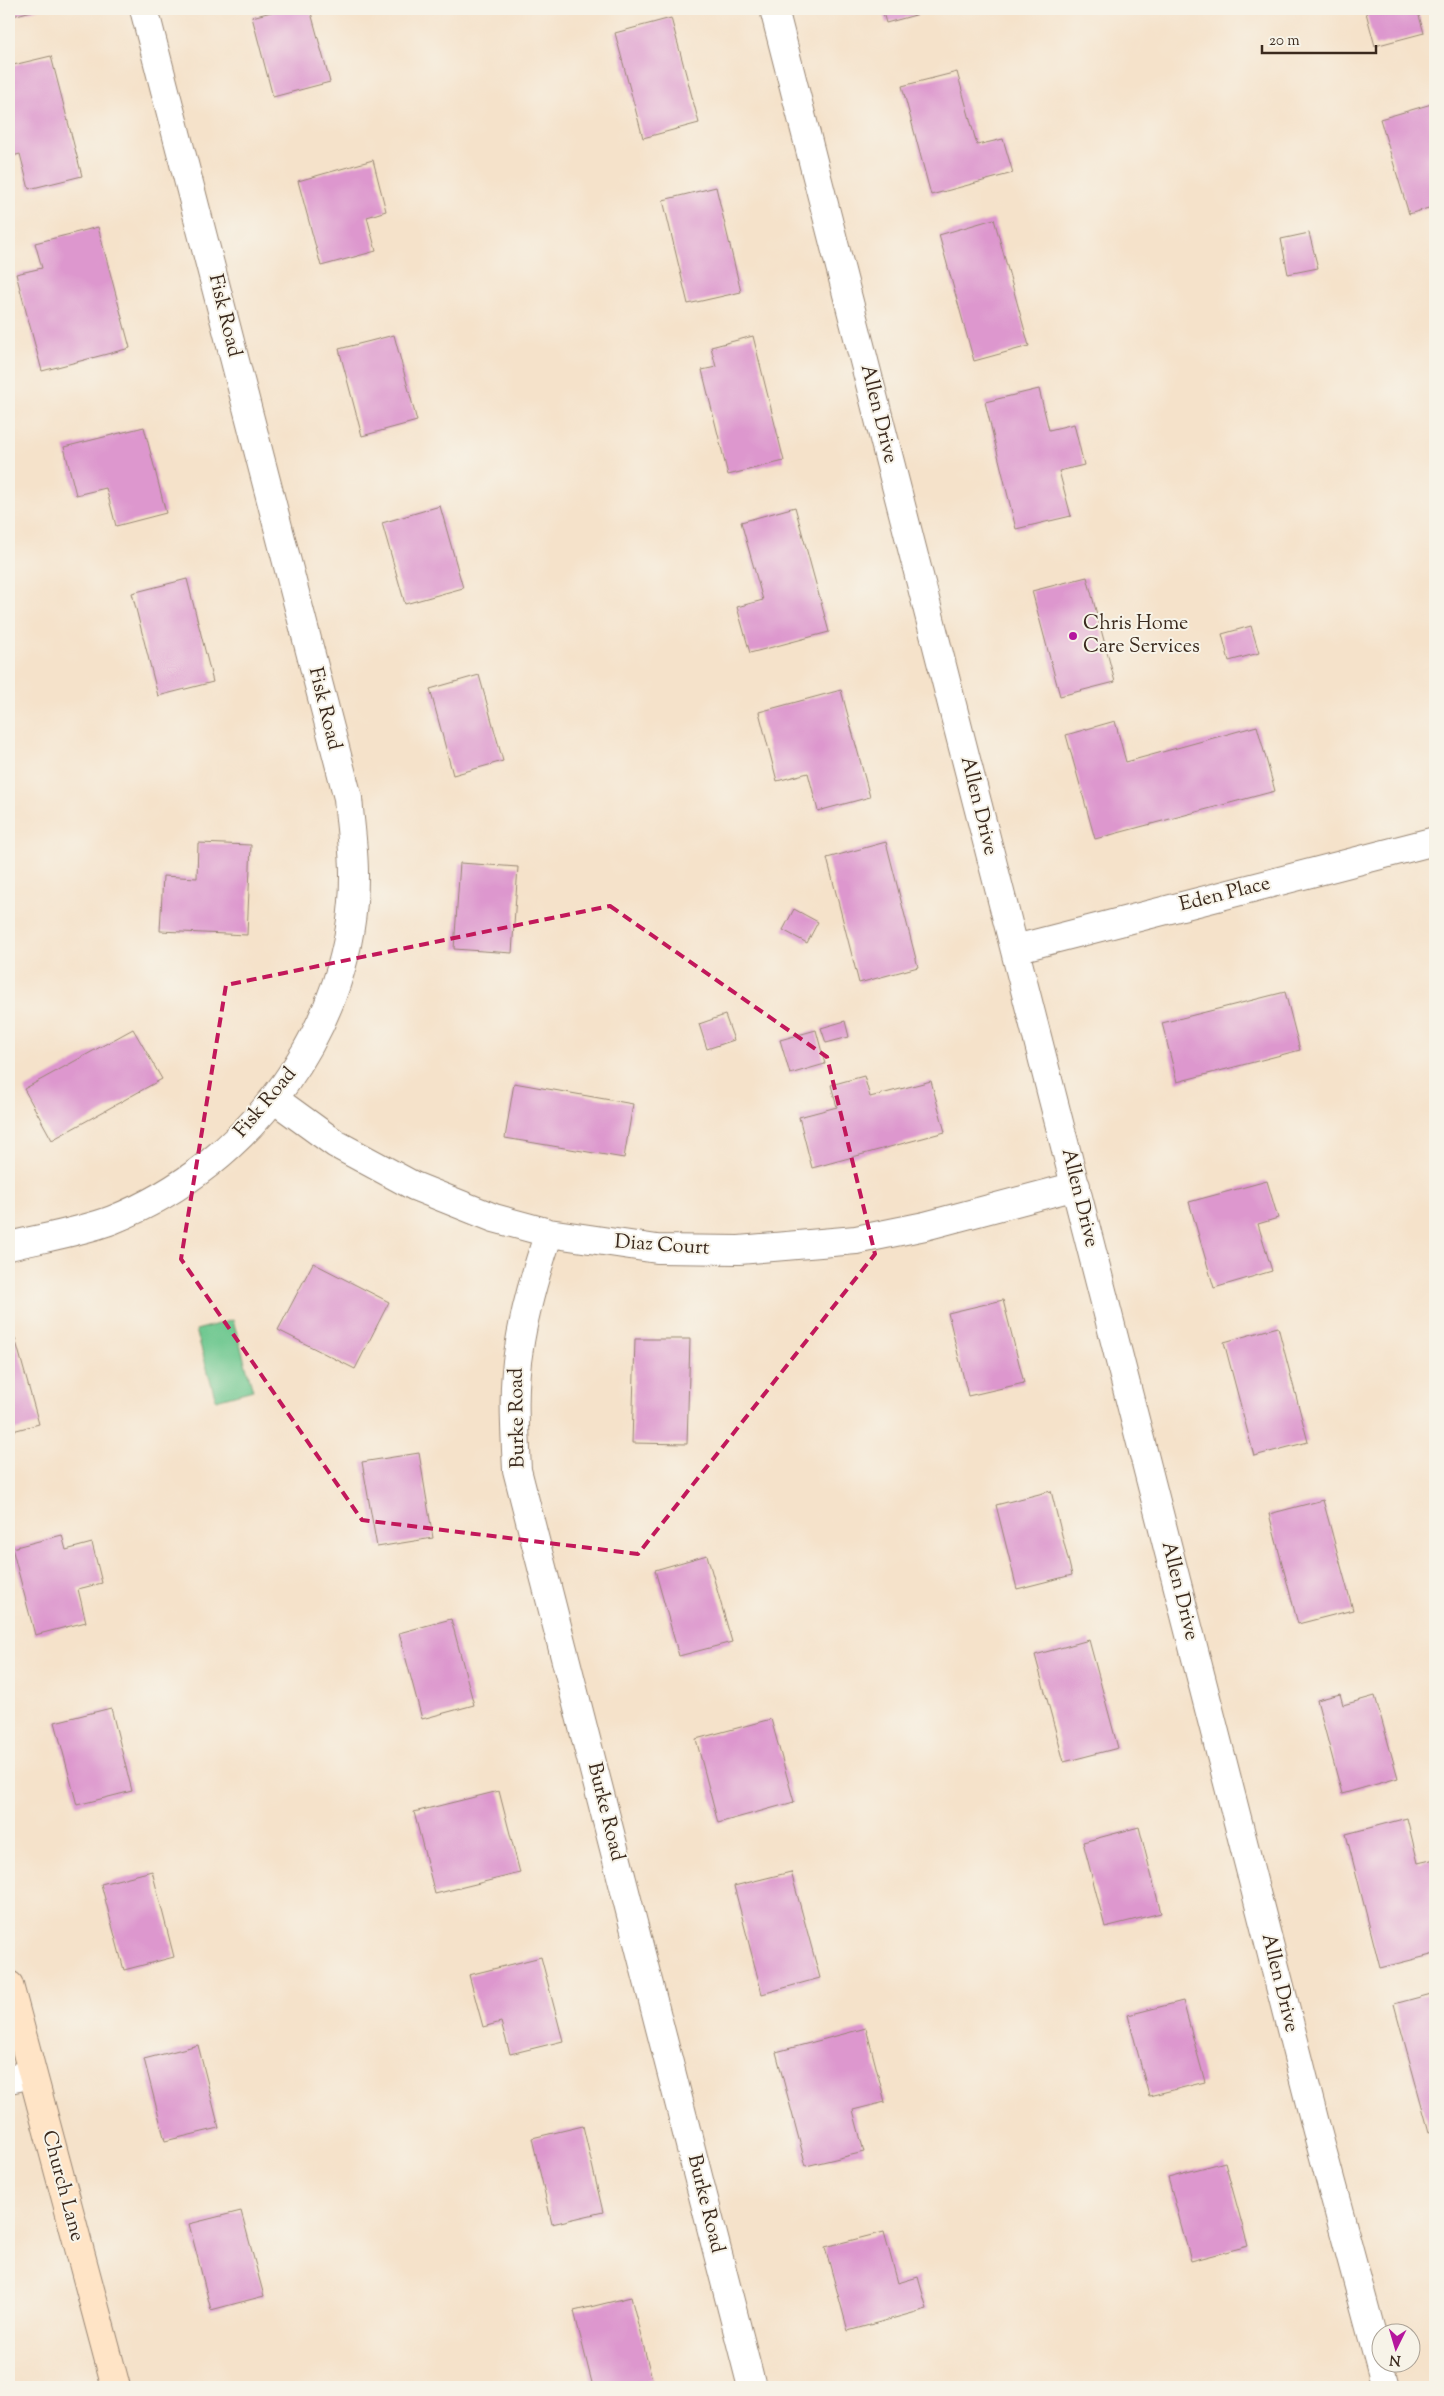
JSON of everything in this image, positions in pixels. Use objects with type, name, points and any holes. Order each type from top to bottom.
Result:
[{"type":"street","name":"Fisk Road","points":[[9,1246],[110,1220],[164,1195],[214,1160],[274,1100],[314,1040],[335,988],[348,932],[354,875],[348,798],[144,9]]},
{"type":"street","name":"Allen Drive","points":[[774,9],[1317,2131],[1386,2387]]},
{"type":"street","name":"Eden Place","points":[[1015,948],[1435,841]]},
{"type":"street","name":"Diaz Court","points":[[274,1100],[336,1144],[414,1186],[494,1218],[549,1233],[658,1250],[739,1250],[856,1240],[925,1226],[1076,1186]]},
{"type":"street","name":"Burke Road","points":[[549,1233],[530,1289],[518,1349],[514,1409],[517,1470],[752,2387]]},
{"type":"street","name":"Church Lane","points":[[9,1985],[20,2076],[116,2387]]},
{"type":"highlighted area","points":[[610,906],[827,1057],[875,1254],[638,1554],[362,1520],[181,1259],[226,985]]},
{"type":"green space","points":[[233,1320],[253,1390],[216,1400],[196,1330]]},
{"type":"building","points":[[9,9],[39,9],[9,17]]},
{"type":"building","points":[[283,9],[310,9],[330,82],[273,97],[252,17]]},
{"type":"building","points":[[882,9],[938,9],[886,23]]},
{"type":"building","points":[[1365,9],[1417,9],[1424,33],[1375,46]]},
{"type":"building","points":[[671,18],[699,123],[643,138],[615,33]]},
{"type":"building","points":[[51,56],[82,176],[29,189],[20,154],[9,157],[9,66]]},
{"type":"building","points":[[957,72],[977,145],[1003,139],[1013,173],[931,195],[902,86]]},
{"type":"building","points":[[1435,103],[1435,206],[1409,214],[1380,119]]},
{"type":"building","points":[[373,160],[386,211],[367,217],[376,251],[321,266],[298,181]]},
{"type":"building","points":[[716,187],[741,292],[688,304],[663,200]]},
{"type":"building","points":[[994,219],[1029,346],[974,361],[939,235]]},
{"type":"building","points":[[98,227],[130,348],[42,371],[16,274],[42,268],[35,243]]},
{"type":"building","points":[[1309,233],[1318,268],[1288,274],[1281,239]]},
{"type":"building","points":[[394,335],[417,421],[362,436],[339,349]]},
{"type":"building","points":[[753,336],[784,461],[728,475],[702,370],[716,367],[711,347]]},
{"type":"building","points":[[1039,389],[1049,430],[1074,424],[1084,465],[1059,471],[1071,516],[1016,529],[985,402]]},
{"type":"building","points":[[144,427],[166,513],[116,526],[106,488],[76,495],[64,447]]},
{"type":"building","points":[[440,506],[463,588],[405,604],[382,523]]},
{"type":"building","points":[[795,507],[829,632],[750,653],[737,607],[763,600],[741,522]]},
{"type":"building","name":"Chris Home Care Services","points":[[1087,577],[1115,682],[1060,696],[1032,591]]},
{"type":"building","points":[[187,579],[213,682],[158,696],[132,593]]},
{"type":"building","points":[[1251,626],[1259,653],[1229,661],[1222,634]]},
{"type":"building","points":[[479,675],[503,761],[453,775],[430,689]]},
{"type":"building","points":[[841,690],[870,797],[818,811],[808,773],[777,781],[759,712]]},
{"type":"building","points":[[1115,721],[1126,762],[1257,726],[1275,791],[1095,839],[1066,735]]},
{"type":"building","points":[[886,842],[918,967],[859,983],[827,858]]},
{"type":"building","points":[[198,843],[251,845],[247,935],[160,931],[163,876],[197,878]]},
{"type":"building","points":[[460,863],[518,867],[512,953],[454,949]]},
{"type":"building","points":[[794,909],[818,922],[807,943],[783,930]]},
{"type":"building","points":[[1285,992],[1300,1050],[1177,1082],[1162,1023]]},
{"type":"building","points":[[725,1015],[734,1040],[707,1049],[699,1024]]},
{"type":"building","points":[[845,1021],[849,1037],[826,1043],[821,1028]]},
{"type":"building","points":[[133,1029],[162,1079],[52,1140],[24,1089]]},
{"type":"building","points":[[816,1030],[825,1064],[790,1074],[780,1040]]},
{"type":"building","points":[[864,1076],[870,1097],[931,1081],[945,1132],[812,1168],[799,1117],[837,1107],[831,1085]]},
{"type":"building","points":[[514,1083],[633,1104],[624,1158],[505,1138]]},
{"type":"building","points":[[1267,1181],[1278,1218],[1258,1224],[1272,1271],[1214,1288],[1189,1202]]},
{"type":"building","points":[[313,1263],[389,1302],[355,1369],[278,1330]]},
{"type":"building","points":[[1003,1300],[1024,1383],[968,1396],[948,1313]]},
{"type":"building","points":[[1278,1327],[1308,1442],[1254,1456],[1224,1342]]},
{"type":"building","points":[[15,1338],[39,1424],[9,1432],[9,1340]]},
{"type":"building","points":[[635,1339],[690,1339],[687,1444],[632,1443]]},
{"type":"building","points":[[419,1453],[433,1538],[377,1547],[362,1462]]},
{"type":"building","points":[[1051,1491],[1072,1575],[1017,1589],[996,1505]]},
{"type":"building","points":[[1323,1500],[1353,1610],[1298,1624],[1269,1514]]},
{"type":"building","points":[[62,1535],[66,1550],[92,1543],[102,1583],[78,1589],[86,1622],[35,1635],[12,1548]]},
{"type":"building","points":[[707,1555],[732,1642],[679,1656],[655,1570]]},
{"type":"building","points":[[451,1619],[474,1705],[422,1719],[399,1633]]},
{"type":"building","points":[[1089,1640],[1118,1748],[1064,1762],[1035,1655]]},
{"type":"building","points":[[1340,1694],[1343,1705],[1375,1696],[1398,1778],[1342,1794],[1317,1700]]},
{"type":"building","points":[[111,1708],[132,1791],[77,1805],[55,1722]]},
{"type":"building","points":[[771,1719],[794,1802],[718,1823],[696,1739]]},
{"type":"building","points":[[499,1791],[520,1873],[435,1894],[414,1812]]},
{"type":"building","points":[[1407,1818],[1418,1863],[1435,1859],[1435,1954],[1380,1968],[1346,1834]]},
{"type":"building","points":[[1139,1827],[1161,1913],[1105,1927],[1083,1842]]},
{"type":"building","points":[[152,1871],[174,1957],[124,1970],[101,1884]]},
{"type":"building","points":[[791,1872],[820,1978],[762,1994],[734,1886]]},
{"type":"building","points":[[541,1957],[563,2041],[510,2054],[501,2022],[483,2027],[469,1975]]},
{"type":"building","points":[[1435,1993],[1435,2130],[1429,2132],[1394,2004]]},
{"type":"building","points":[[1183,2001],[1205,2082],[1149,2096],[1128,2015]]},
{"type":"building","points":[[866,2028],[885,2102],[853,2110],[864,2152],[806,2166],[776,2052]]},
{"type":"building","points":[[198,2045],[219,2128],[165,2141],[144,2059]]},
{"type":"building","points":[[583,2126],[603,2212],[552,2224],[532,2138]]},
{"type":"building","points":[[1225,2162],[1248,2246],[1191,2261],[1168,2177]]},
{"type":"building","points":[[241,2211],[264,2296],[211,2310],[189,2224]]},
{"type":"building","points":[[884,2232],[898,2283],[918,2277],[927,2309],[848,2331],[825,2247]]},
{"type":"building","points":[[631,2297],[652,2379],[620,2387],[593,2387],[574,2311]]},
{"type":"place","name":"Chris Home Care Services","points":[[1073,636]]}]
